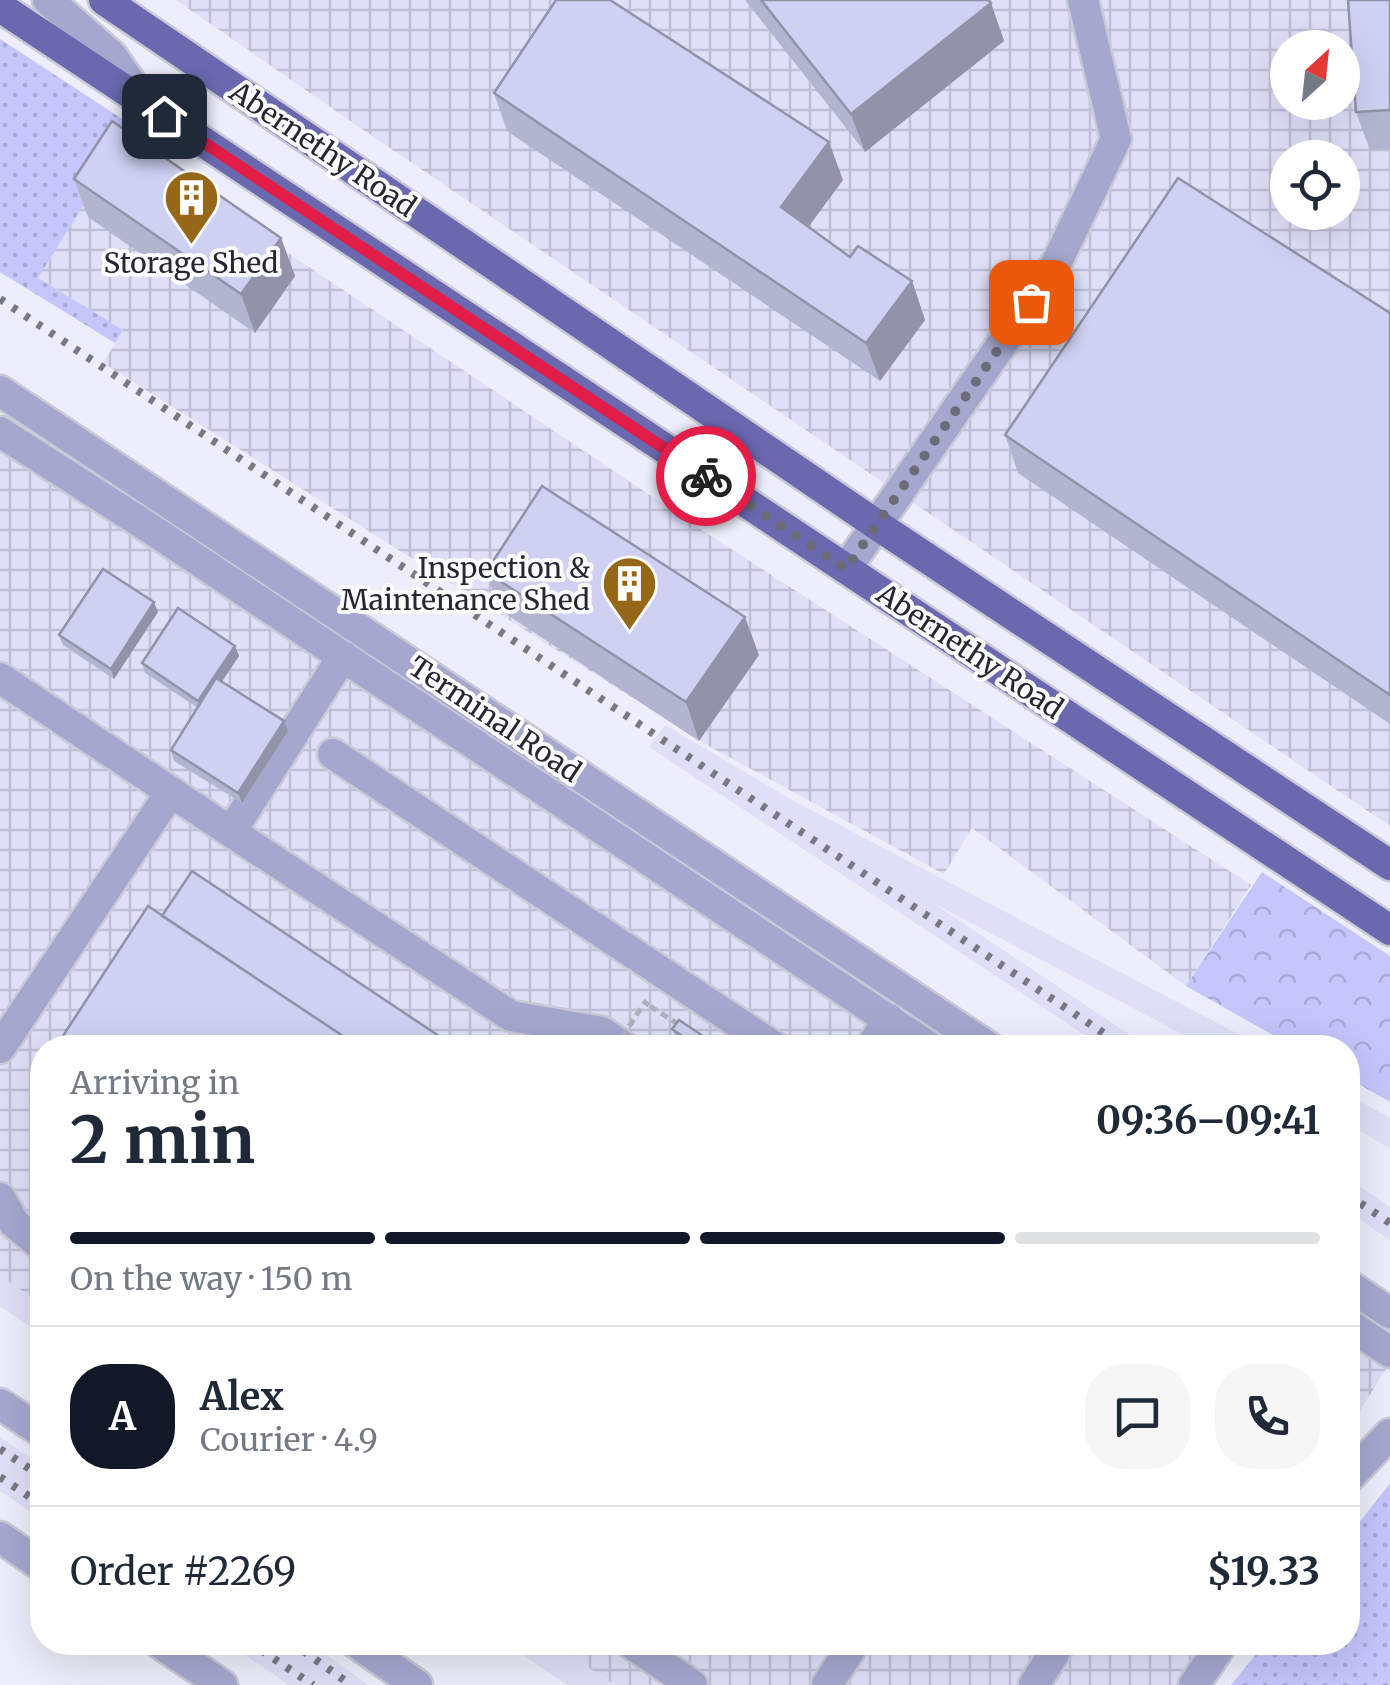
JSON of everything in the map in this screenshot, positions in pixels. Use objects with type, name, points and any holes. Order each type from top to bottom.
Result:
[{"type":"main road","name":"Abernethy Road","points":[[104,0],[877,525],[1390,865]]},
{"type":"main road","name":"Abernethy Road","points":[[0,7],[1390,930]]},
{"type":"street","points":[[48,0],[112,56],[145,104]]},
{"type":"street","points":[[846,569],[1053,270],[1116,139],[1083,0]]},
{"type":"street","name":"Terminal Road","points":[[0,390],[970,1035]]},
{"type":"street","points":[[0,424],[42,458]]},
{"type":"street","points":[[0,432],[912,1035]]},
{"type":"street","points":[[231,832],[344,656]]},
{"type":"street","points":[[0,678],[511,1016],[606,1035]]},
{"type":"street","points":[[333,754],[756,1035]]},
{"type":"street","points":[[0,1048],[170,793]]},
{"type":"street","points":[[879,1035],[889,1019]]},
{"type":"street","points":[[0,1198],[14,1223],[30,1236]]},
{"type":"street","points":[[1360,1293],[1390,1314]]},
{"type":"street","points":[[1360,1332],[1390,1352]]},
{"type":"street","points":[[0,1404],[30,1424]]},
{"type":"street","points":[[1360,1465],[1390,1434]]},
{"type":"street","points":[[0,1537],[30,1558]]},
{"type":"street","points":[[177,1655],[222,1685]]},
{"type":"street","points":[[374,1655],[417,1685]]},
{"type":"street","points":[[648,1655],[692,1685]]},
{"type":"street","points":[[828,1685],[847,1655]]},
{"type":"street","points":[[1034,1685],[1054,1655]]},
{"type":"street","points":[[1194,1685],[1214,1655]]},
{"type":"path","points":[[623,1035],[645,1002],[670,1018]]},
{"type":"shaded area","points":[[176,0],[1390,0],[1390,826],[359,127]]},
{"type":"shaded area","points":[[122,142],[714,538],[1251,885],[1186,986],[972,828],[944,874],[707,745],[103,363],[123,330],[38,278]]},
{"type":"shaded area","points":[[0,448],[892,1035],[30,1035],[30,1296],[0,1276]]},
{"type":"shaded area","points":[[665,725],[792,800],[1240,1035],[1184,1035],[933,903],[1130,1035],[1085,1035],[649,747]]},
{"type":"shaded area","points":[[1360,1101],[1390,1118],[1390,1149],[1360,1130]]},
{"type":"shaded area","points":[[1360,1186],[1390,1207],[1390,1240],[1360,1220]]},
{"type":"shaded area","points":[[0,1276],[30,1296],[30,1327],[0,1306]]},
{"type":"shaded area","points":[[1360,1346],[1388,1366],[1360,1410]]},
{"type":"shaded area","points":[[0,1437],[30,1458],[30,1512],[0,1491]]},
{"type":"shaded area","points":[[245,1655],[326,1655],[369,1685],[289,1685]]},
{"type":"shaded area","points":[[523,1655],[569,1655],[614,1685],[567,1685]]},
{"type":"shaded area","points":[[569,1655],[1198,1655],[1178,1685],[615,1685]]},
{"type":"green space","points":[[0,39],[133,126],[38,278],[123,330],[115,343],[0,272]]},
{"type":"green space","points":[[1262,872],[1390,956],[1390,1102],[1360,1085],[1360,1035],[1273,1035],[1186,986]]},
{"type":"green space","points":[[1390,1483],[1390,1685],[1231,1685],[1255,1655],[1360,1655],[1360,1522]]},
{"type":"building","points":[[556,0],[610,0],[829,142],[781,207],[850,257],[858,246],[912,281],[866,343],[494,93]]},
{"type":"building","points":[[761,0],[988,0],[991,3],[851,114]]},
{"type":"building","points":[[1348,0],[1390,0],[1390,110],[1360,112],[1360,30],[1350,30]]},
{"type":"building","points":[[112,121],[281,238],[241,294],[74,179]]},
{"type":"building","points":[[1178,178],[1390,313],[1390,695],[1005,435]]},
{"type":"building","name":"Inspection & Maintenance Shed","points":[[542,486],[745,617],[686,702],[486,572]]},
{"type":"building","points":[[103,569],[154,602],[111,669],[59,635]]},
{"type":"building","points":[[178,608],[235,646],[198,701],[142,663]]},
{"type":"building","points":[[216,678],[284,721],[238,793],[171,750]]},
{"type":"building","points":[[192,871],[438,1035],[341,1035],[162,916]]},
{"type":"building","points":[[148,906],[342,1035],[64,1035]]},
{"type":"building","points":[[679,1020],[702,1035],[681,1035],[672,1029]]},
{"type":"railway","points":[[0,299],[1106,1035]]},
{"type":"railway","points":[[1360,1203],[1390,1223]]},
{"type":"railway","points":[[0,1449],[30,1469]]},
{"type":"railway","points":[[0,1477],[30,1497]]},
{"type":"railway","points":[[268,1655],[313,1685]]},
{"type":"railway","points":[[309,1655],[351,1685]]},
{"type":"way so far","points":[[706,476],[846,569],[1031,302]]},
{"type":"place","name":"Storage Shed","points":[[191,246]]},
{"type":"place","name":"Inspection & Maintenance Shed","points":[[629,633]]},
{"type":"route","points":[[164,116],[706,476]]}]
